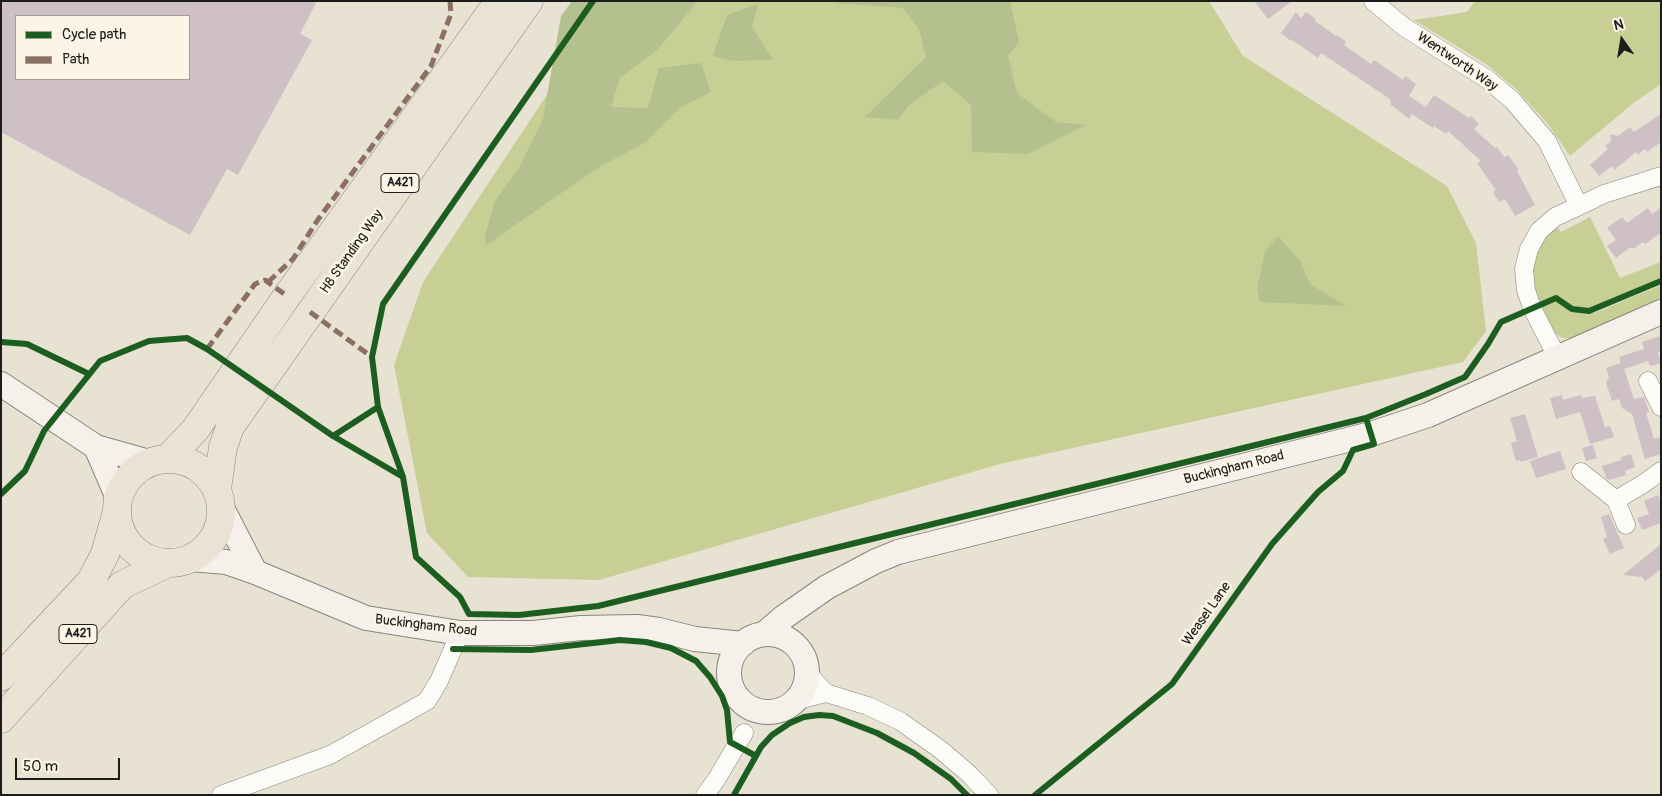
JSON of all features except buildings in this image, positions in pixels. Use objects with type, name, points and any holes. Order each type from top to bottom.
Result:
[{"type":"highway","name":"H8 Standing Way","points":[[158,461],[195,430],[287,296],[498,1]]},
{"type":"highway","name":"H8 Standing Way","points":[[219,499],[223,447],[230,427],[529,1]]},
{"type":"highway","points":[[158,461],[182,460],[197,466],[209,476],[219,499]]},
{"type":"highway","name":"A421","points":[[1,677],[91,581],[105,554],[124,483],[135,471],[158,461]]},
{"type":"highway","name":"A421","points":[[1,719],[122,585],[204,550],[214,538],[220,524],[219,499]]},
{"type":"highway","points":[[117,507],[120,530],[127,543],[138,554],[151,561],[179,562]]},
{"type":"main road","name":"Buckingham Road","points":[[179,562],[226,562],[366,618],[460,633],[533,633],[581,628],[637,627],[659,630],[695,639],[754,639],[803,604],[855,571],[898,552],[1372,434],[1428,415],[1661,312]]},
{"type":"main road","points":[[1,384],[96,447],[158,461]]},
{"type":"main road","points":[[96,447],[117,507]]},
{"type":"main road","points":[[219,499],[255,572]]},
{"type":"main road","points":[[798,648],[803,604]]},
{"type":"main road","points":[[783,637],[798,648],[804,656],[808,674],[805,688],[798,700],[782,710],[773,712],[754,710],[738,699],[733,691],[730,678],[730,663],[734,655],[754,639],[783,637]]},
{"type":"main road","points":[[695,639],[730,678]]},
{"type":"street","name":"Wentworth Way","points":[[1373,1],[1404,27],[1487,79],[1512,100],[1547,141],[1579,206]]},
{"type":"street","points":[[1557,357],[1532,308],[1526,290],[1524,269],[1529,249],[1539,231],[1554,217],[1604,194],[1661,176]]},
{"type":"street","points":[[1648,381],[1661,407]]},
{"type":"street","points":[[1616,500],[1644,484],[1661,471]]},
{"type":"street","points":[[1581,472],[1616,500],[1626,525]]},
{"type":"street","points":[[221,795],[330,755],[428,701],[460,633]]},
{"type":"street","points":[[808,674],[826,693],[868,706],[900,722],[941,750],[969,774],[989,795]]},
{"type":"street","points":[[798,700],[826,693]]},
{"type":"street","points":[[705,795],[744,733]]},
{"type":"green space","points":[[572,1],[696,1],[694,6],[658,49],[620,78],[611,107],[648,108],[659,68],[701,63],[711,92],[681,107],[646,142],[596,169],[485,246],[485,236],[495,201],[519,168],[543,119],[561,16]]},
{"type":"green space","points":[[609,1],[1209,1],[1243,56],[1447,186],[1476,243],[1486,331],[1463,362],[1000,464],[599,580],[468,577],[427,533],[394,365],[423,282]]},
{"type":"green space","points":[[838,1],[1010,1],[1019,42],[1008,56],[1017,93],[1056,122],[1086,125],[1028,154],[972,152],[971,105],[943,81],[908,106],[898,120],[865,117],[926,57],[919,29],[903,8],[836,3]]},
{"type":"green space","points":[[1475,1],[1661,1],[1661,84],[1632,104],[1570,156],[1548,124],[1516,89],[1486,64],[1414,20],[1467,12]]},
{"type":"green space","points":[[758,4],[752,27],[773,60],[732,61],[713,56],[727,15]]},
{"type":"green space","points":[[1590,217],[1620,278],[1661,262],[1661,278],[1589,309],[1573,307],[1556,295],[1537,303],[1532,289],[1533,269],[1537,251],[1545,237],[1557,226],[1561,232]]},
{"type":"green space","points":[[1278,236],[1300,261],[1310,284],[1346,306],[1260,302],[1257,289],[1265,251]]},
{"type":"green space","points":[[1661,285],[1661,298],[1575,338],[1562,338],[1552,331],[1539,308],[1556,301],[1571,311],[1597,312]]},
{"type":"marked path","points":[[268,282],[293,259],[317,221],[431,66],[451,14],[450,1]]},
{"type":"marked path","points":[[207,349],[255,284],[265,280],[287,296]]},
{"type":"marked path","points":[[310,312],[372,357]]},
{"type":"cycle path","name":"Weasel Lane","points":[[593,1],[383,304],[372,357],[378,407],[403,477],[416,557],[460,597],[469,614],[519,615],[598,606],[1366,418],[1374,444],[1353,450],[1343,471],[1318,492],[1272,544],[1172,684],[1035,795]]},
{"type":"cycle path","points":[[1366,418],[1465,377],[1501,322],[1556,298],[1572,309],[1589,311],[1661,281]]},
{"type":"cycle path","points":[[1,494],[25,471],[44,431],[100,361],[149,341],[187,338],[207,349],[333,436],[378,407]]},
{"type":"cycle path","points":[[1,342],[27,344],[89,374]]},
{"type":"cycle path","points":[[333,436],[403,477]]},
{"type":"cycle path","points":[[453,649],[531,650],[620,640],[646,642],[671,648],[696,661],[710,677],[722,696],[727,710],[730,742],[756,756]]},
{"type":"cycle path","points":[[734,795],[761,747],[772,735],[790,723],[804,717],[819,715],[833,716],[877,733],[914,753],[951,779],[967,795]]}]
